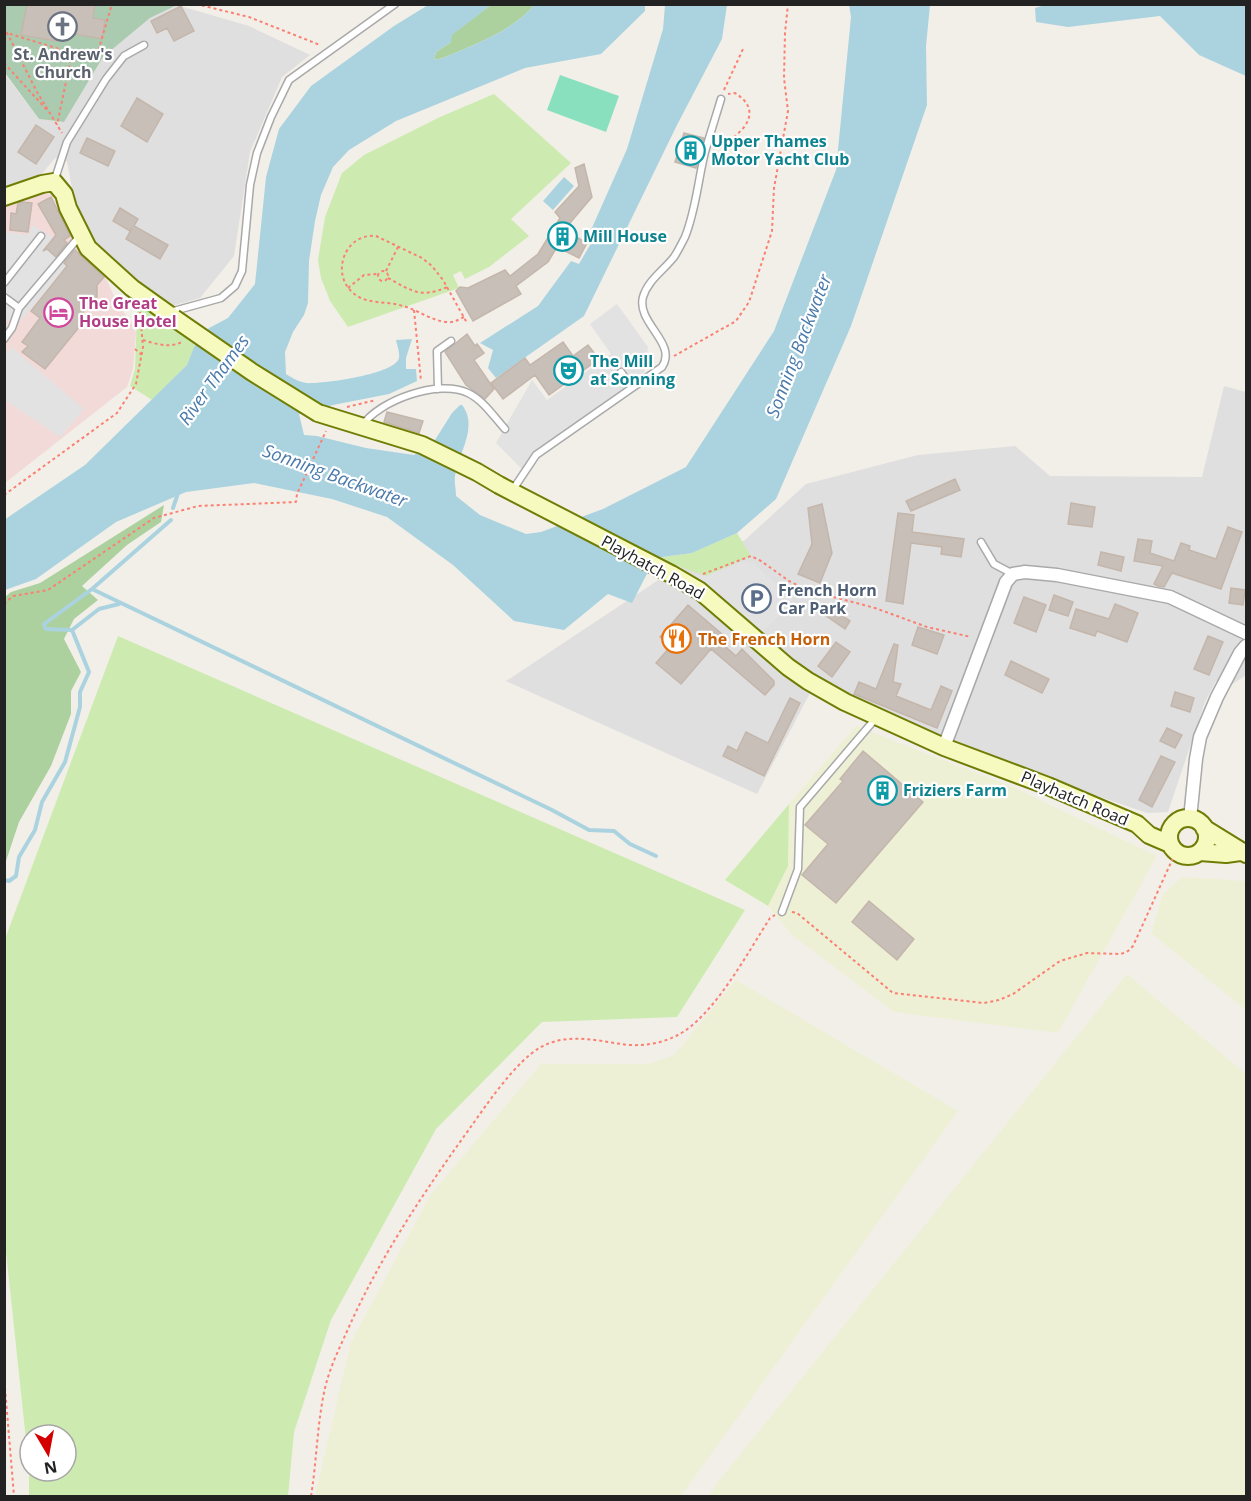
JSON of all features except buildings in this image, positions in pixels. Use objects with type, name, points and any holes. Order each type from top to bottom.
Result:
[{"type":"main road","name":"Playhatch Road","points":[[54,182],[64,194],[68,208],[88,248],[132,288],[252,372],[318,413],[422,445],[477,472],[700,591],[771,653],[808,681],[876,718],[1137,824],[1149,835],[1173,848]]},
{"type":"main road","points":[[4,197],[42,183],[54,182]]},
{"type":"main road","points":[[1196,820],[1204,828],[1220,836],[1243,853],[1200,852],[1188,856],[1173,848],[1169,833],[1182,821],[1196,820]]},
{"type":"main road","name":"Playhatch Road","points":[[1137,824],[1182,821]]},
{"type":"main road","points":[[1200,852],[1207,838],[1204,828]]},
{"type":"street","points":[[944,747],[1006,582],[1013,574],[1025,572],[1057,575],[1170,597],[1246,633]]},
{"type":"street","points":[[1182,821],[1200,737],[1217,697],[1246,646]]},
{"type":"lane","points":[[170,316],[221,298],[235,286],[242,271],[250,185],[255,164],[271,117],[289,80],[395,4]]},
{"type":"lane","points":[[54,182],[67,142],[106,79],[124,56],[144,45]]},
{"type":"lane","points":[[505,488],[536,455],[662,367],[666,360],[666,352],[645,317],[643,298],[646,289],[675,256],[690,225],[705,152],[721,99]]},
{"type":"lane","points":[[4,339],[12,328],[19,308],[81,235]]},
{"type":"lane","points":[[4,283],[40,236]]},
{"type":"lane","points":[[4,297],[19,308]]},
{"type":"lane","points":[[438,389],[437,351],[451,340]]},
{"type":"lane","points":[[621,372],[632,388]]},
{"type":"lane","points":[[362,426],[375,411],[387,404],[438,389],[460,390],[474,397],[505,429]]},
{"type":"lane","points":[[981,542],[994,564],[1013,574]]},
{"type":"lane","points":[[782,912],[798,869],[800,807],[876,718]]},
{"type":"path","points":[[6,33],[72,53],[97,55],[112,4]]},
{"type":"path","points":[[196,4],[249,17],[331,49]]},
{"type":"path","points":[[666,360],[736,321],[749,302],[772,231],[774,188],[788,111],[784,78],[788,4]]},
{"type":"path","points":[[4,27],[67,142]]},
{"type":"path","points":[[721,99],[743,49]]},
{"type":"path","points":[[57,125],[72,53]]},
{"type":"path","points":[[4,63],[51,115]]},
{"type":"path","points":[[705,152],[739,134],[747,123],[749,106],[744,98],[735,93],[728,94],[721,99]]},
{"type":"path","points":[[464,317],[452,322],[441,321],[414,310],[393,304],[367,301],[357,296],[348,288],[343,273],[343,260],[350,244],[370,235],[382,238],[428,262],[447,287],[467,322]]},
{"type":"path","points":[[398,247],[386,271],[388,278],[404,288],[420,293],[435,292],[447,287]]},
{"type":"path","points":[[348,288],[364,275],[386,271]]},
{"type":"path","points":[[378,274],[381,280],[388,278]]},
{"type":"path","points":[[4,495],[117,413],[136,384],[142,355],[140,310],[149,300]]},
{"type":"path","points":[[414,310],[422,379]]},
{"type":"path","points":[[141,339],[159,345],[177,345],[189,337]]},
{"type":"path","points":[[135,349],[142,355]]},
{"type":"path","points":[[4,604],[13,596],[48,590],[154,518],[198,506],[296,502],[297,494],[327,429]]},
{"type":"path","points":[[695,574],[705,575],[751,556],[807,590],[875,608],[927,627],[986,640]]},
{"type":"path","points":[[311,1497],[326,1384],[352,1319],[382,1261],[411,1213],[491,1099],[523,1061],[538,1048],[557,1040],[572,1038],[628,1045],[656,1043],[680,1034],[715,1001],[770,918],[782,912],[797,913],[893,993],[984,1003],[999,1000],[1012,994],[1053,965],[1074,956],[1087,953],[1113,955],[1128,951],[1133,946],[1173,848]]},
{"type":"path","points":[[4,1376],[14,1497]]},
{"type":"shaded area","points":[[177,5],[249,26],[310,55],[282,77],[250,152],[234,256],[200,298],[164,308],[95,246],[75,205],[67,161],[55,158],[41,175],[5,187],[4,73],[39,119],[64,122],[103,57],[150,18]]},
{"type":"shaded area","points":[[37,191],[51,194],[73,232],[105,276],[118,305],[132,323],[136,333],[133,369],[127,387],[5,483],[5,204]]},
{"type":"shaded area","points":[[32,225],[54,238],[46,248],[58,258],[79,253],[18,324],[5,319],[5,232],[29,235]]},
{"type":"shaded area","points":[[617,304],[648,347],[643,381],[536,455],[525,472],[496,443],[532,380],[547,400],[611,354],[590,324]]},
{"type":"shaded area","points":[[11,347],[84,409],[60,437],[5,400],[5,355]]},
{"type":"shaded area","points":[[1224,386],[1246,392],[1246,675],[1228,687],[1216,681],[1205,702],[1168,812],[1147,813],[955,747],[813,682],[809,695],[757,794],[506,681],[672,571],[745,540],[806,484],[918,455],[1015,446],[1050,476],[1202,477]]},
{"type":"shaded area","name":"French Horn Car Park","points":[[744,561],[754,564],[793,600],[761,634],[722,598],[679,573],[706,576]]},
{"type":"green space","points":[[5,5],[177,5],[150,18],[103,57],[64,122],[39,119],[5,73]]},
{"type":"green space","points":[[491,5],[534,5],[504,30],[467,48],[434,60],[436,52],[451,42],[451,35]]},
{"type":"green space","points":[[560,75],[619,96],[606,132],[547,110]]},
{"type":"green space","points":[[494,94],[571,163],[511,219],[529,236],[489,267],[465,279],[461,271],[453,275],[459,288],[348,327],[330,301],[321,278],[318,260],[325,217],[342,173],[364,155],[440,117]]},
{"type":"green space","points":[[142,305],[195,345],[187,365],[152,400],[130,386],[135,369],[137,310]]},
{"type":"green space","points":[[164,505],[161,522],[127,545],[82,586],[98,600],[74,619],[64,639],[81,672],[71,691],[71,714],[51,766],[19,822],[5,864],[5,597],[11,592],[40,583]]},
{"type":"green space","points":[[737,533],[751,556],[706,576],[655,558],[692,553]]},
{"type":"green space","points":[[118,636],[745,910],[677,1017],[542,1022],[436,1129],[331,1320],[294,1432],[288,1496],[29,1496],[29,1483],[78,1483],[78,1423],[24,1423],[4,1233],[5,939]]},
{"type":"green space","points":[[856,726],[1013,787],[1157,856],[1058,1033],[894,1012],[792,935],[768,906],[788,866],[789,804]]},
{"type":"green space","points":[[789,804],[788,866],[768,906],[725,880]]},
{"type":"green space","points":[[1182,877],[1246,881],[1246,1010],[1151,933],[1163,894]]},
{"type":"green space","points":[[1127,974],[1246,1074],[1246,1496],[709,1496],[717,1483]]},
{"type":"green space","points":[[736,980],[958,1111],[681,1496],[315,1496],[351,1342],[431,1194],[541,1064],[648,1064],[674,1055]]},
{"type":"water","points":[[1048,4],[1246,5],[1246,76],[1199,55],[1160,16],[1068,27],[1036,22],[1035,8]]},
{"type":"water","points":[[428,5],[491,5],[452,35],[451,42],[436,52],[434,60],[467,48],[504,30],[534,5],[645,5],[645,11],[601,54],[525,68],[396,121],[349,150],[333,167],[321,195],[309,261],[308,303],[285,352],[286,374],[301,382],[320,383],[360,377],[386,369],[395,364],[399,358],[396,340],[412,339],[406,358],[406,369],[416,369],[417,381],[389,394],[299,414],[304,435],[414,455],[435,440],[452,413],[462,405],[467,413],[468,431],[455,476],[456,496],[480,515],[526,534],[541,532],[603,509],[686,467],[774,331],[836,170],[851,17],[849,5],[930,5],[926,46],[927,105],[851,326],[776,499],[737,533],[692,553],[655,558],[632,603],[608,594],[564,630],[514,621],[453,565],[387,517],[332,499],[254,483],[186,492],[116,522],[36,579],[5,590],[4,520],[85,465],[187,365],[194,347],[209,328],[228,318],[255,284],[266,177],[279,129],[311,86],[394,26]]},
{"type":"water","points":[[665,5],[727,5],[722,39],[677,125],[584,316],[496,378],[488,368],[493,350],[480,343],[538,306],[571,261],[579,264],[594,238],[591,230],[627,149],[663,29]]},
{"type":"water","points":[[564,177],[574,186],[553,210],[543,201]]},
{"type":"waterway","points":[[173,508],[178,493]]},
{"type":"waterway","points":[[4,880],[9,881],[16,876],[19,857],[35,830],[42,802],[65,762],[80,707],[80,692],[89,672],[72,630],[46,629],[44,624],[92,589],[171,520]]},
{"type":"waterway","points":[[92,589],[552,810],[589,830],[614,831],[630,844],[656,856]]},
{"type":"waterway","points":[[72,630],[99,609],[119,604]]},
{"type":"place","name":"St. Andrew's Church","points":[[63,26]]},
{"type":"place","name":"Upper Thames Motor Yacht Club","points":[[690,150]]},
{"type":"place","name":"Mill House","points":[[562,236]]},
{"type":"place","name":"The Great House Hotel","points":[[58,312]]},
{"type":"place","name":"The Mill at Sonning","points":[[569,370]]},
{"type":"place","name":"French Horn Car Park","points":[[757,599]]},
{"type":"place","name":"The French Horn","points":[[677,639]]},
{"type":"place","name":"Friziers Farm","points":[[882,790]]},
{"type":"water label","name":"Sonning Backwater","points":[[799,346]]},
{"type":"water label","name":"River Thames","points":[[214,380]]},
{"type":"water label","name":"Sonning Backwater","points":[[335,476]]}]
